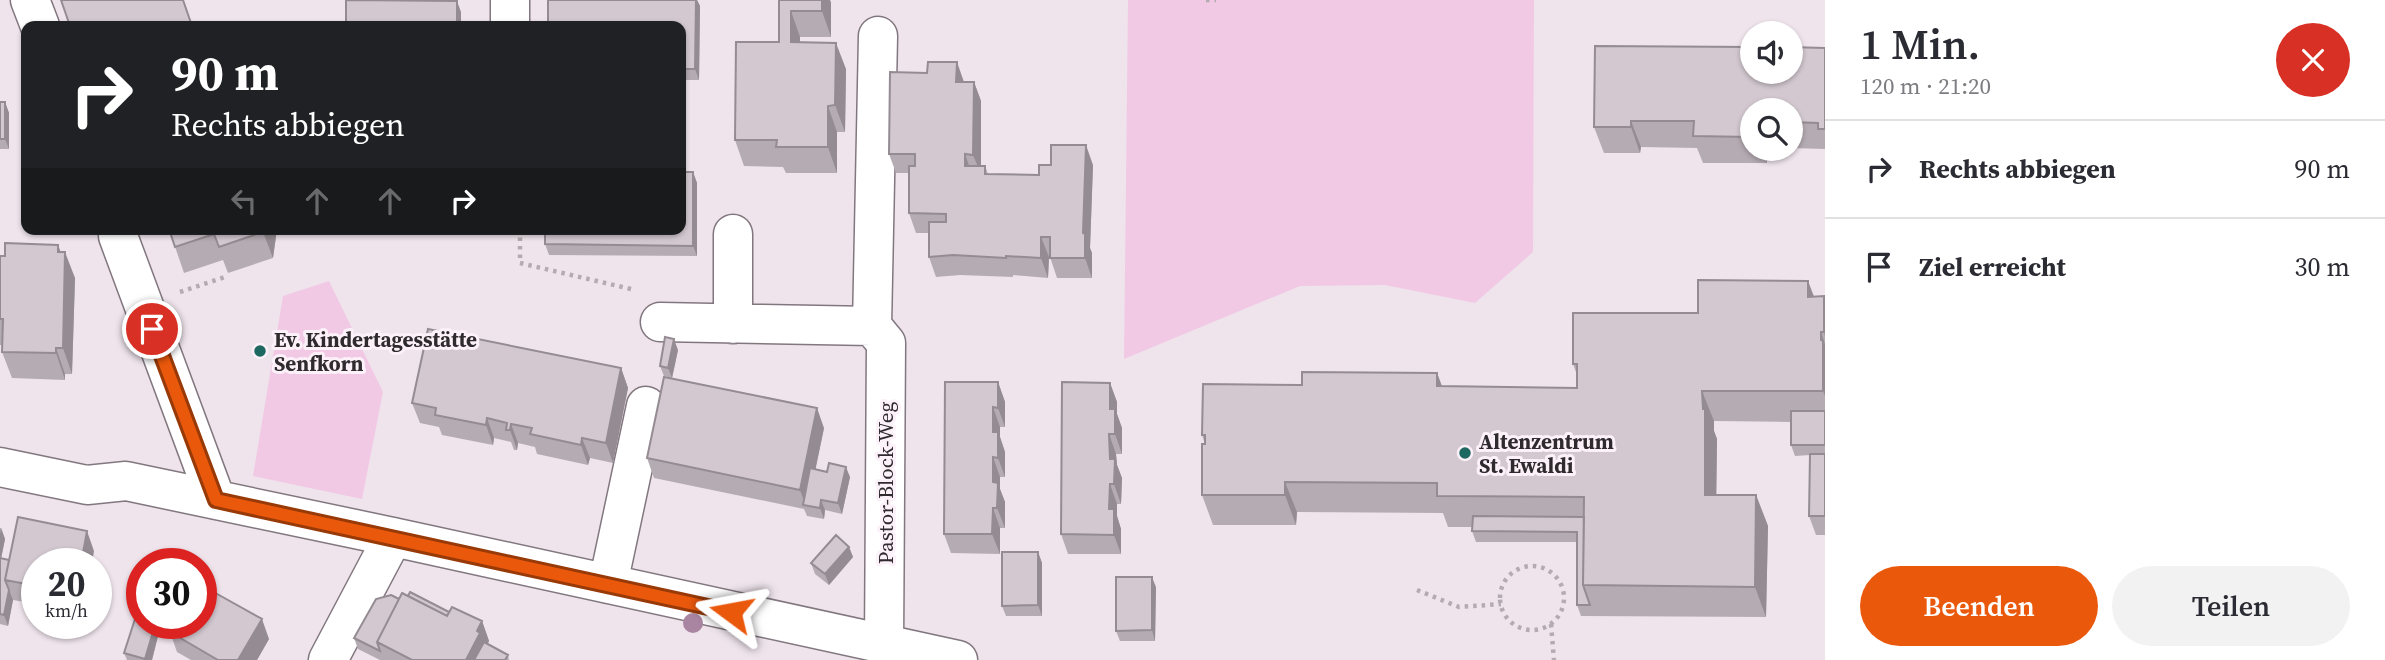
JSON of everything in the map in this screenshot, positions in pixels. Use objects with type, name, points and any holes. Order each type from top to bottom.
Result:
[{"type":"street","points":[[30,0],[38,21]]},
{"type":"street","points":[[510,0],[510,21]]},
{"type":"street","name":"Pastor-Block-Weg","points":[[878,36],[872,326],[886,343],[884,645]]},
{"type":"street","points":[[733,234],[733,324]]},
{"type":"street","points":[[118,236],[216,500]]},
{"type":"street","points":[[660,322],[872,326]]},
{"type":"street","points":[[608,584],[646,406]]},
{"type":"street","points":[[0,467],[87,485],[125,481],[958,660]]},
{"type":"street","points":[[328,660],[393,537]]},
{"type":"path","points":[[1206,0],[1216,0]]},
{"type":"path","points":[[520,235],[520,263],[642,291],[640,310],[652,313],[660,322]]},
{"type":"path","points":[[1528,566],[1548,569],[1562,586],[1564,596],[1563,606],[1551,624],[1542,629],[1520,628],[1504,614],[1500,593],[1509,575],[1528,566]]},
{"type":"path","points":[[1417,590],[1459,607],[1501,604]]},
{"type":"path","points":[[1551,624],[1554,660]]},
{"type":"shaded area","points":[[1128,0],[1534,0],[1533,252],[1475,303],[1385,285],[1300,286],[1124,359]]},
{"type":"shaded area","points":[[329,281],[383,392],[362,499],[253,476],[283,296]]},
{"type":"building","points":[[61,0],[183,0],[190,21],[68,21]]},
{"type":"building","points":[[346,0],[457,1],[457,21],[346,21]]},
{"type":"building","points":[[548,0],[696,0],[695,69],[686,69],[686,21],[548,21]]},
{"type":"building","points":[[779,0],[822,0],[822,11],[791,11],[791,42],[836,43],[835,105],[828,106],[828,147],[776,147],[777,140],[735,140],[736,42],[779,42]]},
{"type":"building","points":[[1595,46],[1740,47],[1740,84],[1803,84],[1803,47],[1825,48],[1825,129],[1818,129],[1818,123],[1803,122],[1803,98],[1740,98],[1740,137],[1693,136],[1694,121],[1631,121],[1631,127],[1594,127]]},
{"type":"building","points":[[928,62],[957,62],[956,82],[974,82],[973,155],[965,154],[965,166],[985,166],[985,174],[1039,175],[1039,165],[1051,165],[1051,145],[1086,145],[1083,233],[1085,258],[1050,258],[1050,237],[1041,237],[1041,258],[953,255],[929,257],[929,222],[946,222],[946,214],[909,213],[909,166],[915,166],[915,154],[889,154],[890,72],[927,73]]},
{"type":"building","points":[[0,102],[5,102],[5,139],[0,139]]},
{"type":"building","points":[[686,172],[693,172],[693,246],[545,244],[545,235],[686,235]]},
{"type":"building","points":[[171,235],[211,235],[175,247]]},
{"type":"building","points":[[214,235],[254,235],[219,247]]},
{"type":"building","points":[[5,243],[58,245],[58,252],[65,252],[63,348],[56,348],[56,353],[2,352],[0,256],[5,256]]},
{"type":"building","name":"Altenzentrum St. Ewaldi","points":[[1698,280],[1808,281],[1808,297],[1824,296],[1824,332],[1821,332],[1823,391],[1702,391],[1705,409],[1705,495],[1756,495],[1755,587],[1583,585],[1584,497],[1437,496],[1437,483],[1285,482],[1285,495],[1202,495],[1202,444],[1205,444],[1205,435],[1202,435],[1203,384],[1302,385],[1302,372],[1437,373],[1437,386],[1577,388],[1577,364],[1573,364],[1573,313],[1698,313]]},
{"type":"building","points":[[428,329],[621,368],[606,443],[582,438],[581,445],[530,434],[532,428],[511,424],[510,430],[506,430],[507,423],[487,418],[486,425],[435,415],[436,408],[412,403]]},
{"type":"building","points":[[665,337],[674,339],[668,368],[660,366]]},
{"type":"building","points":[[664,377],[817,408],[800,490],[647,458]]},
{"type":"building","points":[[945,382],[998,382],[998,408],[993,407],[993,432],[998,432],[998,458],[993,457],[993,482],[998,483],[992,534],[944,534]]},
{"type":"building","points":[[1062,382],[1110,383],[1110,409],[1115,409],[1115,434],[1109,434],[1110,459],[1115,459],[1109,509],[1114,509],[1114,535],[1061,534]]},
{"type":"building","points":[[1791,411],[1825,411],[1825,445],[1791,445]]},
{"type":"building","points":[[1810,454],[1825,454],[1825,516],[1809,516]]},
{"type":"building","points":[[829,463],[846,467],[838,503],[821,500],[820,508],[803,505],[810,468],[827,472]]},
{"type":"building","points":[[1473,516],[1584,517],[1583,585],[1590,605],[1577,605],[1577,532],[1472,531]]},
{"type":"building","points":[[18,517],[87,531],[84,548],[21,548],[21,583],[5,580]]},
{"type":"building","points":[[836,535],[849,547],[825,574],[811,563]]},
{"type":"building","points":[[1002,552],[1038,552],[1038,605],[1002,606]]},
{"type":"building","points":[[0,558],[9,560],[5,580],[9,590],[4,615],[0,614]]},
{"type":"building","points":[[1116,577],[1152,577],[1152,630],[1116,631]]},
{"type":"building","points":[[410,592],[449,612],[447,616],[408,596]]},
{"type":"building","points":[[402,593],[447,616],[452,607],[482,621],[477,631],[480,633],[466,660],[412,660],[377,642]]},
{"type":"building","points":[[217,594],[262,619],[238,660],[218,660],[182,639],[217,639]]},
{"type":"building","points":[[391,595],[399,599],[377,642],[380,651],[354,638],[376,599]]},
{"type":"building","points":[[129,639],[151,639],[145,659],[124,653]]},
{"type":"building","points":[[484,642],[508,655],[505,660],[474,660]]},
{"type":"place","name":"Ev. Kindertagesstätte Senfkorn","points":[[260,351]]},
{"type":"place","name":"Altenzentrum St. Ewaldi","points":[[1465,453]]},
{"type":"route","points":[[152,329],[216,500],[731,612]]}]
